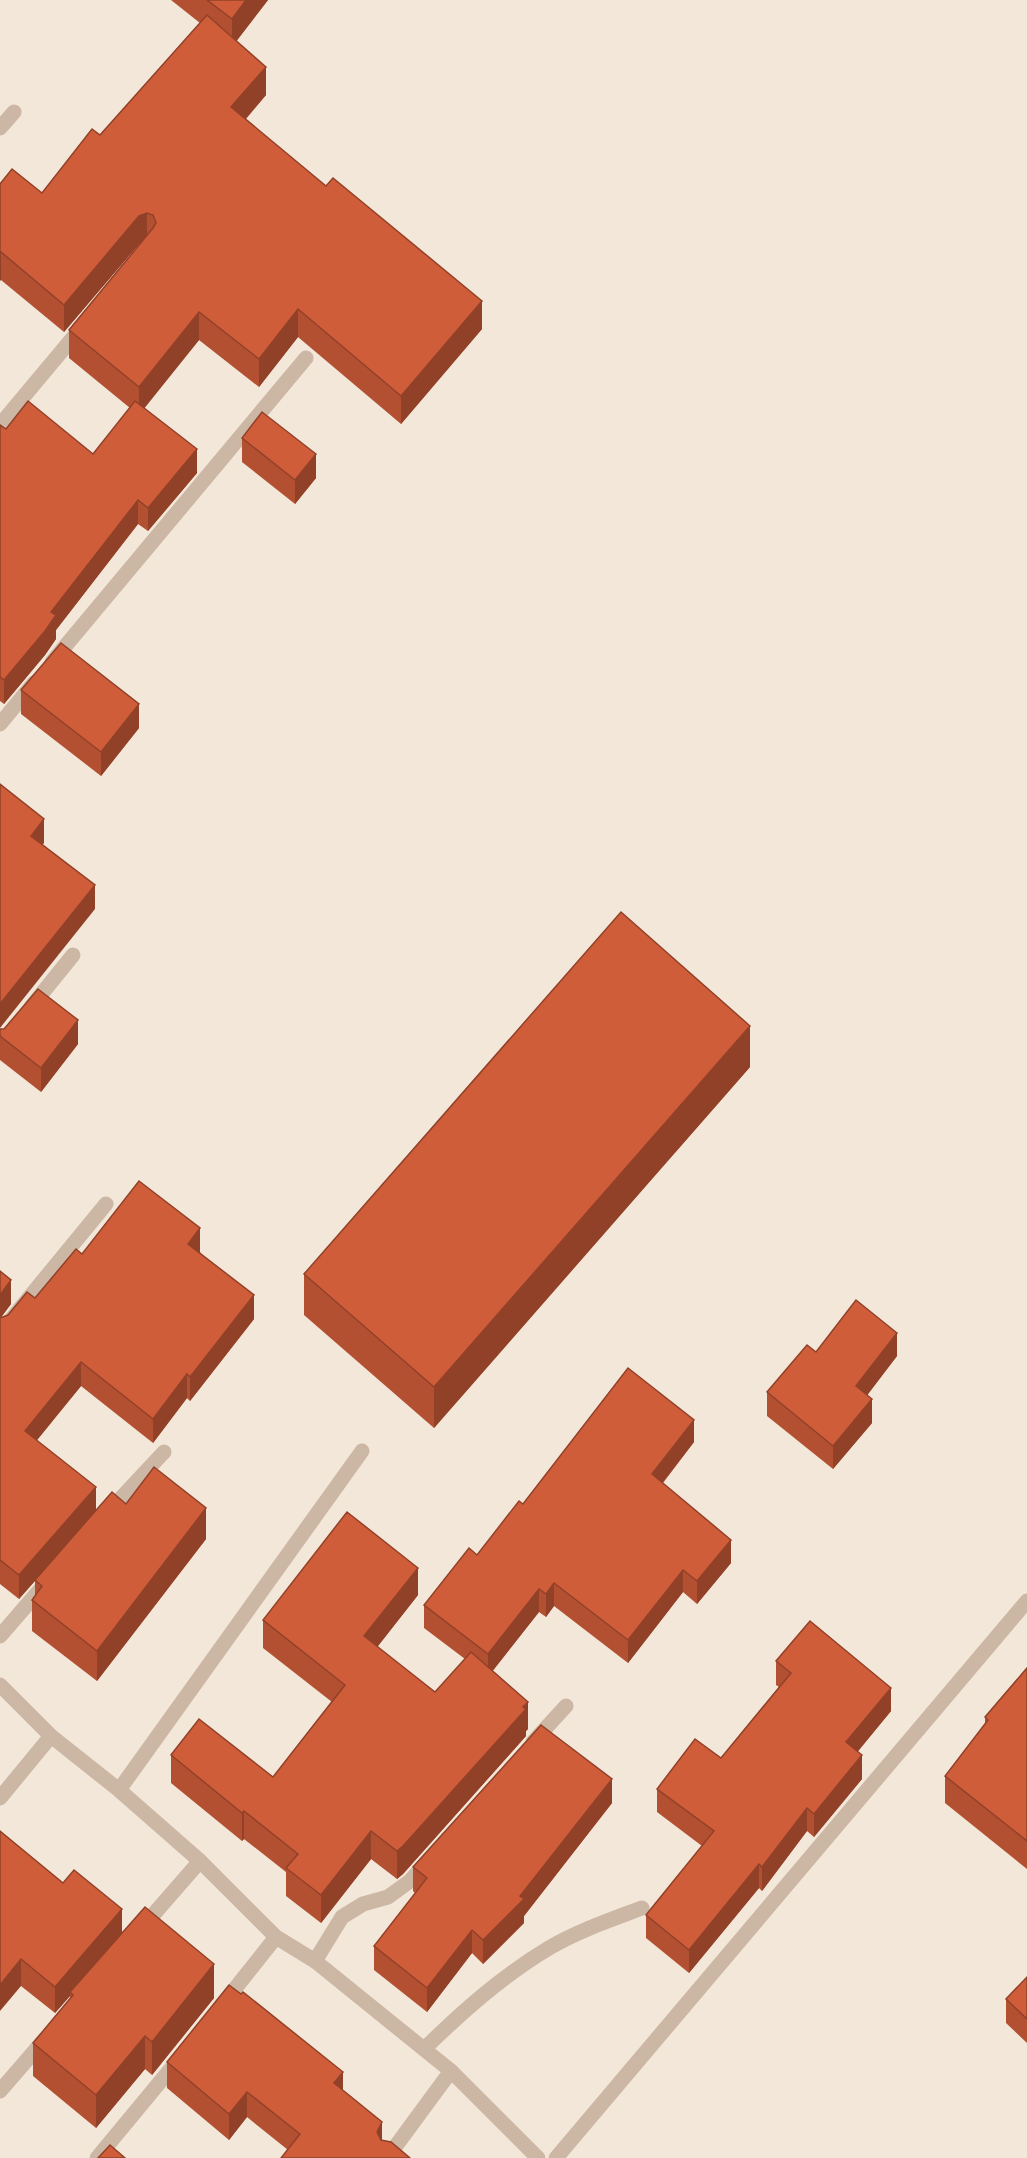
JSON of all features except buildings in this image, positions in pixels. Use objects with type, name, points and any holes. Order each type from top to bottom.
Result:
[{"type":"street","points":[[0,128],[14,112]]},
{"type":"street","points":[[0,425],[92,315]]},
{"type":"street","points":[[0,724],[306,358]]},
{"type":"street","points":[[22,1017],[73,955]]},
{"type":"street","points":[[0,1333],[106,1204]]},
{"type":"street","points":[[119,1790],[362,1451]]},
{"type":"street","points":[[100,1521],[164,1452]]},
{"type":"street","points":[[0,1636],[54,1574]]},
{"type":"street","points":[[556,2158],[1027,1601]]},
{"type":"street","points":[[0,1685],[51,1736],[119,1790],[200,1861],[276,1937],[315,1961],[451,2071],[538,2158]]},
{"type":"street","points":[[523,1754],[566,1706]]},
{"type":"street","points":[[0,1798],[51,1736]]},
{"type":"street","points":[[315,1961],[342,1917],[363,1904],[388,1897],[410,1881],[436,1851]]},
{"type":"street","points":[[131,1940],[200,1861]]},
{"type":"street","points":[[424,2049],[464,2011],[505,1978],[549,1948],[591,1927],[642,1908]]},
{"type":"street","points":[[209,2021],[276,1937]]},
{"type":"street","points":[[0,2091],[54,2029]]},
{"type":"street","points":[[97,2158],[186,2049]]},
{"type":"street","points":[[387,2158],[451,2071]]}]
